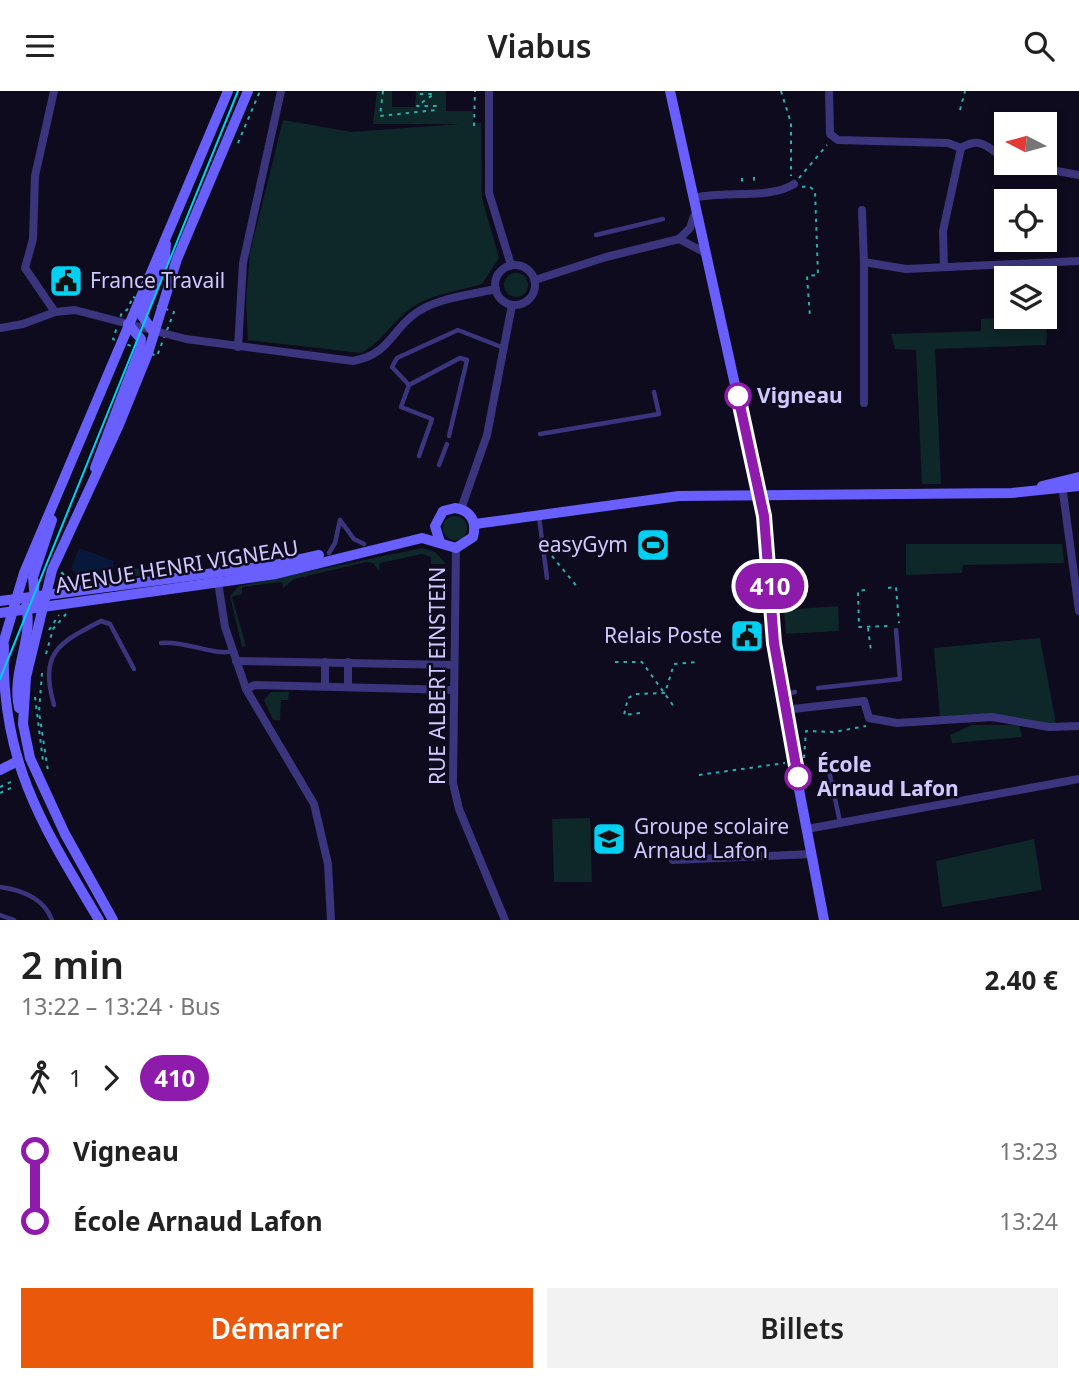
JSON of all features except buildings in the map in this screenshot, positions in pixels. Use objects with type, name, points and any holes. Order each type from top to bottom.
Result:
[{"type":"main road","points":[[99,920],[19,782],[4,705],[5,613],[14,599],[228,91]]},
{"type":"main road","points":[[23,724],[26,677],[45,595],[68,530],[91,488],[148,353],[177,259],[248,91]]},
{"type":"main road","points":[[670,91],[699,211],[704,256]]},
{"type":"main road","points":[[694,198],[694,216],[761,497],[784,710],[824,920]]},
{"type":"main road","points":[[153,331],[142,316],[165,257],[166,234]]},
{"type":"main road","points":[[91,488],[99,452],[140,349],[141,339],[128,324]]},
{"type":"main road","points":[[1062,486],[1079,477]]},
{"type":"main road","points":[[475,524],[538,513],[679,496],[1012,493],[1079,486]]},
{"type":"main road","points":[[42,608],[33,597],[33,577],[48,541],[54,504]]},
{"type":"main road","points":[[456,548],[473,537],[475,524],[470,514],[461,509]]},
{"type":"main road","name":"AVENUE HENRI VIGNEAU","points":[[5,613],[42,608],[64,599],[275,565],[423,530],[443,512],[461,509]]},
{"type":"main road","points":[[436,521],[435,532],[440,542]]},
{"type":"main road","name":"AVENUE HENRI VIGNEAU","points":[[0,601],[45,595],[64,599],[276,574],[422,538],[456,548]]},
{"type":"main road","points":[[14,599],[28,610],[16,688],[25,742],[65,834],[113,920]]},
{"type":"main road","points":[[0,653],[5,633]]},
{"type":"main road","points":[[0,770],[15,764],[22,756],[25,742]]},
{"type":"street","points":[[54,91],[35,176],[33,239],[25,268],[55,311]]},
{"type":"street","points":[[238,347],[243,263],[281,91]]},
{"type":"street","points":[[489,91],[489,193],[511,265]]},
{"type":"street","points":[[830,91],[830,134],[838,140],[948,143],[961,148],[973,142],[985,143],[994,150]]},
{"type":"street","points":[[944,267],[943,231],[961,148]]},
{"type":"street","points":[[1057,171],[1079,175]]},
{"type":"street","points":[[694,198],[712,194],[784,191],[794,184]]},
{"type":"street","points":[[863,210],[864,403]]},
{"type":"street","points":[[535,280],[606,257],[679,239],[690,228],[694,216]]},
{"type":"street","points":[[679,239],[704,256]]},
{"type":"street","points":[[864,262],[906,269],[1024,266],[1079,261]]},
{"type":"street","points":[[511,265],[524,267],[535,280],[531,298],[512,305],[504,302],[496,289],[497,277],[511,265]]},
{"type":"street","points":[[0,328],[23,324],[55,311],[75,310],[164,334],[238,347],[353,361],[374,357],[412,315],[428,306],[496,289]]},
{"type":"street","points":[[461,509],[487,435],[512,305]]},
{"type":"street","points":[[1062,486],[1079,611]]},
{"type":"street","name":"RUE ALBERT EINSTEIN","points":[[456,548],[454,792],[505,920]]},
{"type":"street","points":[[218,582],[232,651],[246,689],[314,804],[328,864],[331,920]]},
{"type":"street","points":[[236,661],[454,665]]},
{"type":"street","points":[[325,661],[325,686]]},
{"type":"street","points":[[348,662],[348,687]]},
{"type":"street","points":[[246,689],[255,685],[454,690]]},
{"type":"street","points":[[784,710],[864,701],[869,718],[897,723],[992,717],[1049,727],[1079,726]]},
{"type":"street","points":[[807,829],[1079,779]]},
{"type":"street","points":[[673,860],[812,854]]},
{"type":"lane","points":[[596,235],[663,219]]},
{"type":"lane","points":[[410,385],[392,367],[397,358],[458,330],[504,348]]},
{"type":"lane","points":[[419,456],[432,419],[401,407],[410,385],[460,358],[467,360],[449,436]]},
{"type":"lane","points":[[540,434],[659,414],[654,392]]},
{"type":"lane","points":[[439,465],[447,444]]},
{"type":"lane","points":[[538,513],[547,578]]},
{"type":"lane","points":[[329,552],[335,543],[341,520],[354,539],[364,544]]},
{"type":"lane","points":[[54,705],[51,658],[55,648],[101,621],[110,624],[134,669]]},
{"type":"lane","points":[[818,688],[900,679],[894,628]]},
{"type":"lane","points":[[161,643],[176,641],[223,655],[232,651]]},
{"type":"lane","points":[[782,695],[795,692]]},
{"type":"lane","points":[[825,752],[839,823]]},
{"type":"lane","points":[[0,887],[20,890],[43,904],[52,920]]},
{"type":"lane","points":[[0,915],[14,920]]},
{"type":"path","points":[[233,153],[260,91]]},
{"type":"path","points":[[383,91],[380,116],[436,110],[436,106],[417,106],[435,97],[434,94],[415,94]]},
{"type":"path","points":[[474,126],[475,91]]},
{"type":"path","points":[[781,91],[789,109],[790,175],[794,184]]},
{"type":"path","points":[[960,110],[965,91]]},
{"type":"path","points":[[794,184],[834,137]]},
{"type":"path","points":[[794,184],[809,186],[815,191],[818,275],[807,277],[810,317]]},
{"type":"path","points":[[156,356],[175,301]]},
{"type":"path","points":[[545,555],[553,557],[579,589]]},
{"type":"path","points":[[42,657],[47,634],[68,587],[62,569]]},
{"type":"path","points":[[864,590],[858,591],[859,627],[894,628],[899,623],[896,587],[888,588]]},
{"type":"path","points":[[867,627],[871,652]]},
{"type":"path","points":[[615,661],[642,662],[675,708]]},
{"type":"path","points":[[665,692],[674,664],[696,662]]},
{"type":"path","points":[[36,771],[44,766],[36,713],[39,667]]},
{"type":"path","points":[[640,713],[624,715],[628,698],[636,694],[665,692]]},
{"type":"path","points":[[699,775],[775,767],[804,758],[806,731],[834,732],[866,727],[869,718]]},
{"type":"path","points":[[0,787],[19,782]]},
{"type":"path","points":[[0,793],[19,782]]},
{"type":"green space","points":[[377,91],[392,91],[392,107],[415,107],[416,91],[446,91],[446,111],[473,111],[473,123],[481,123],[482,198],[499,258],[482,284],[432,298],[413,307],[374,345],[361,353],[248,340],[246,301],[250,253],[283,120],[352,132],[459,124],[373,124]]},
{"type":"green space","points":[[516,273],[527,280],[528,285],[521,296],[516,297],[505,290],[504,285],[511,274]]},
{"type":"green space","points":[[994,318],[994,329],[1047,329],[1046,345],[935,349],[941,484],[922,484],[916,350],[895,349],[891,334],[981,331],[981,319]]},
{"type":"green space","points":[[455,516],[466,523],[467,528],[460,539],[455,540],[444,533],[443,528],[450,517]]},
{"type":"green space","points":[[906,544],[1062,544],[1064,563],[963,565],[962,573],[906,575]]},
{"type":"green space","points":[[422,548],[435,552],[446,564],[431,564],[431,557],[422,554],[380,563],[379,571],[373,563],[366,562],[294,579],[283,588],[282,582],[242,587],[242,594],[232,597],[246,646],[242,647],[230,596],[239,586]]},
{"type":"green space","points":[[172,565],[167,572],[122,578],[122,570]]},
{"type":"green space","points":[[838,606],[839,631],[786,634],[784,610]]},
{"type":"green space","points":[[1040,638],[1056,724],[940,717],[934,648]]},
{"type":"green space","points":[[271,692],[289,692],[288,700],[281,700],[280,720],[273,720],[264,700]]},
{"type":"green space","points":[[972,725],[1019,725],[1022,737],[952,743],[950,735]]},
{"type":"green space","points":[[590,818],[592,882],[554,882],[552,819]]},
{"type":"green space","points":[[1034,839],[1042,890],[942,907],[936,861]]},
{"type":"water","points":[[79,548],[114,561],[112,574],[90,577],[75,573],[71,569]]},
{"type":"tram line","points":[[0,679],[238,91]]},
{"type":"bus line","name":"410","points":[[738,396],[764,516],[774,643],[783,706],[798,777]]},
{"type":"place","name":"France Travail","points":[[66,281]]},
{"type":"place","name":"Vigneau","points":[[738,396]]},
{"type":"place","name":"easyGym","points":[[653,545]]},
{"type":"place","name":"Relais Poste","points":[[747,636]]},
{"type":"place","name":"École Arnaud Lafon","points":[[798,777]]},
{"type":"place","name":"Groupe scolaire Arnaud Lafon","points":[[609,839]]}]
